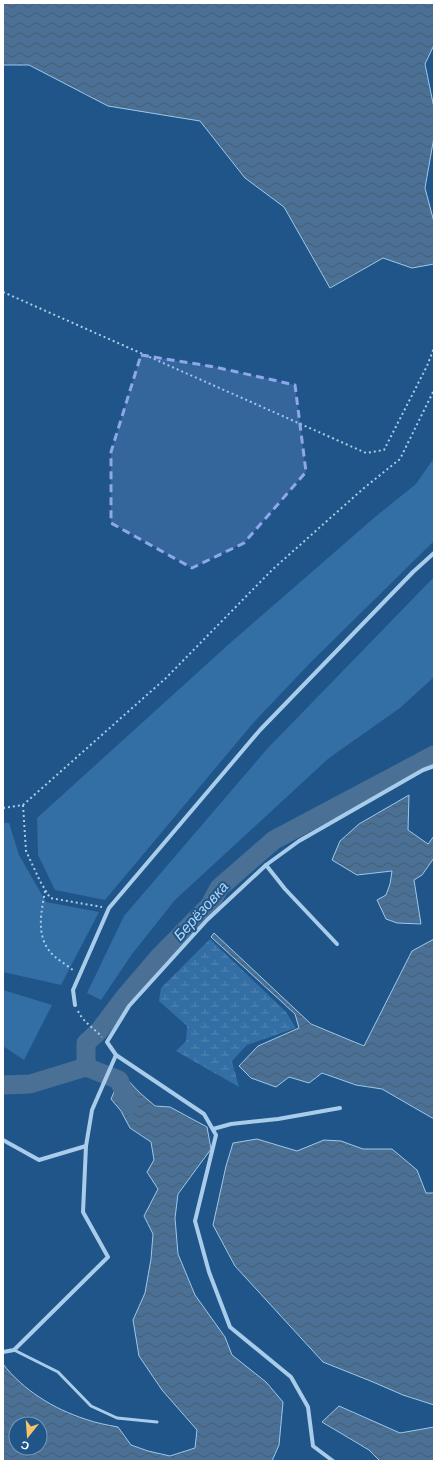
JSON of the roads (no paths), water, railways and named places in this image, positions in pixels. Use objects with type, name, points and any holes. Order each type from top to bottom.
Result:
[{"type":"street","points":[[75,1005],[73,990],[109,908],[260,730],[413,572],[434,553]]},
{"type":"street","points":[[333,1461],[313,1446],[308,1408],[290,1377],[230,1327],[209,1272],[196,1221],[216,1135],[213,1129],[204,1114],[116,1055],[107,1042],[129,1006],[207,920],[266,865],[299,841],[423,770],[434,766]]},
{"type":"street","points":[[266,865],[285,889],[336,944]]},
{"type":"street","points":[[3,1352],[14,1350],[108,1257],[82,1212],[86,1146],[92,1110],[116,1055]]},
{"type":"street","points":[[213,1129],[231,1124],[278,1119],[340,1108]]},
{"type":"street","points":[[3,1140],[39,1160],[86,1146]]},
{"type":"lane","points":[[14,1350],[58,1372],[91,1406],[117,1418],[157,1422]]},
{"type":"water","points":[[3,3],[434,3],[434,45],[425,64],[434,108],[434,137],[425,188],[434,222],[434,264],[412,268],[383,258],[330,288],[284,207],[245,178],[200,121],[108,106],[29,65],[3,65]]},
{"type":"water","points":[[409,795],[408,830],[428,844],[434,836],[434,858],[422,875],[414,880],[421,924],[397,923],[386,919],[377,900],[386,895],[390,884],[392,871],[357,875],[332,860],[340,841],[359,824]]},
{"type":"water","points":[[214,933],[311,1024],[364,1046],[412,951],[434,939],[434,1119],[382,1089],[356,1085],[322,1073],[309,1083],[289,1077],[276,1087],[251,1078],[239,1066],[258,1046],[299,1028],[295,1014],[211,937]]},
{"type":"water","points":[[122,1074],[155,1106],[170,1107],[207,1127],[211,1149],[178,1194],[175,1218],[178,1254],[195,1295],[225,1337],[232,1355],[266,1382],[283,1402],[279,1445],[272,1461],[3,1461],[3,1364],[20,1382],[40,1398],[73,1415],[93,1422],[118,1427],[131,1445],[170,1456],[195,1448],[197,1430],[162,1390],[139,1356],[133,1320],[145,1293],[151,1259],[153,1234],[144,1216],[158,1189],[147,1172],[154,1160],[151,1142],[130,1128],[121,1111],[111,1099]]},
{"type":"water","points":[[257,1139],[297,1151],[324,1140],[341,1141],[363,1149],[392,1149],[417,1170],[426,1193],[434,1193],[434,1405],[403,1395],[323,1362],[235,1266],[213,1225],[226,1166],[233,1143]]},
{"type":"water","points":[[339,1406],[400,1433],[434,1427],[434,1461],[380,1461],[369,1450],[322,1422]]},
{"type":"waterway","name":"Берёзовка","points":[[3,1085],[30,1084],[86,1067],[86,1043],[99,1031],[124,998],[159,957],[210,905],[219,888],[274,840],[434,755]]},
{"type":"waterway","points":[[86,1067],[119,1080],[129,1105]]}]
